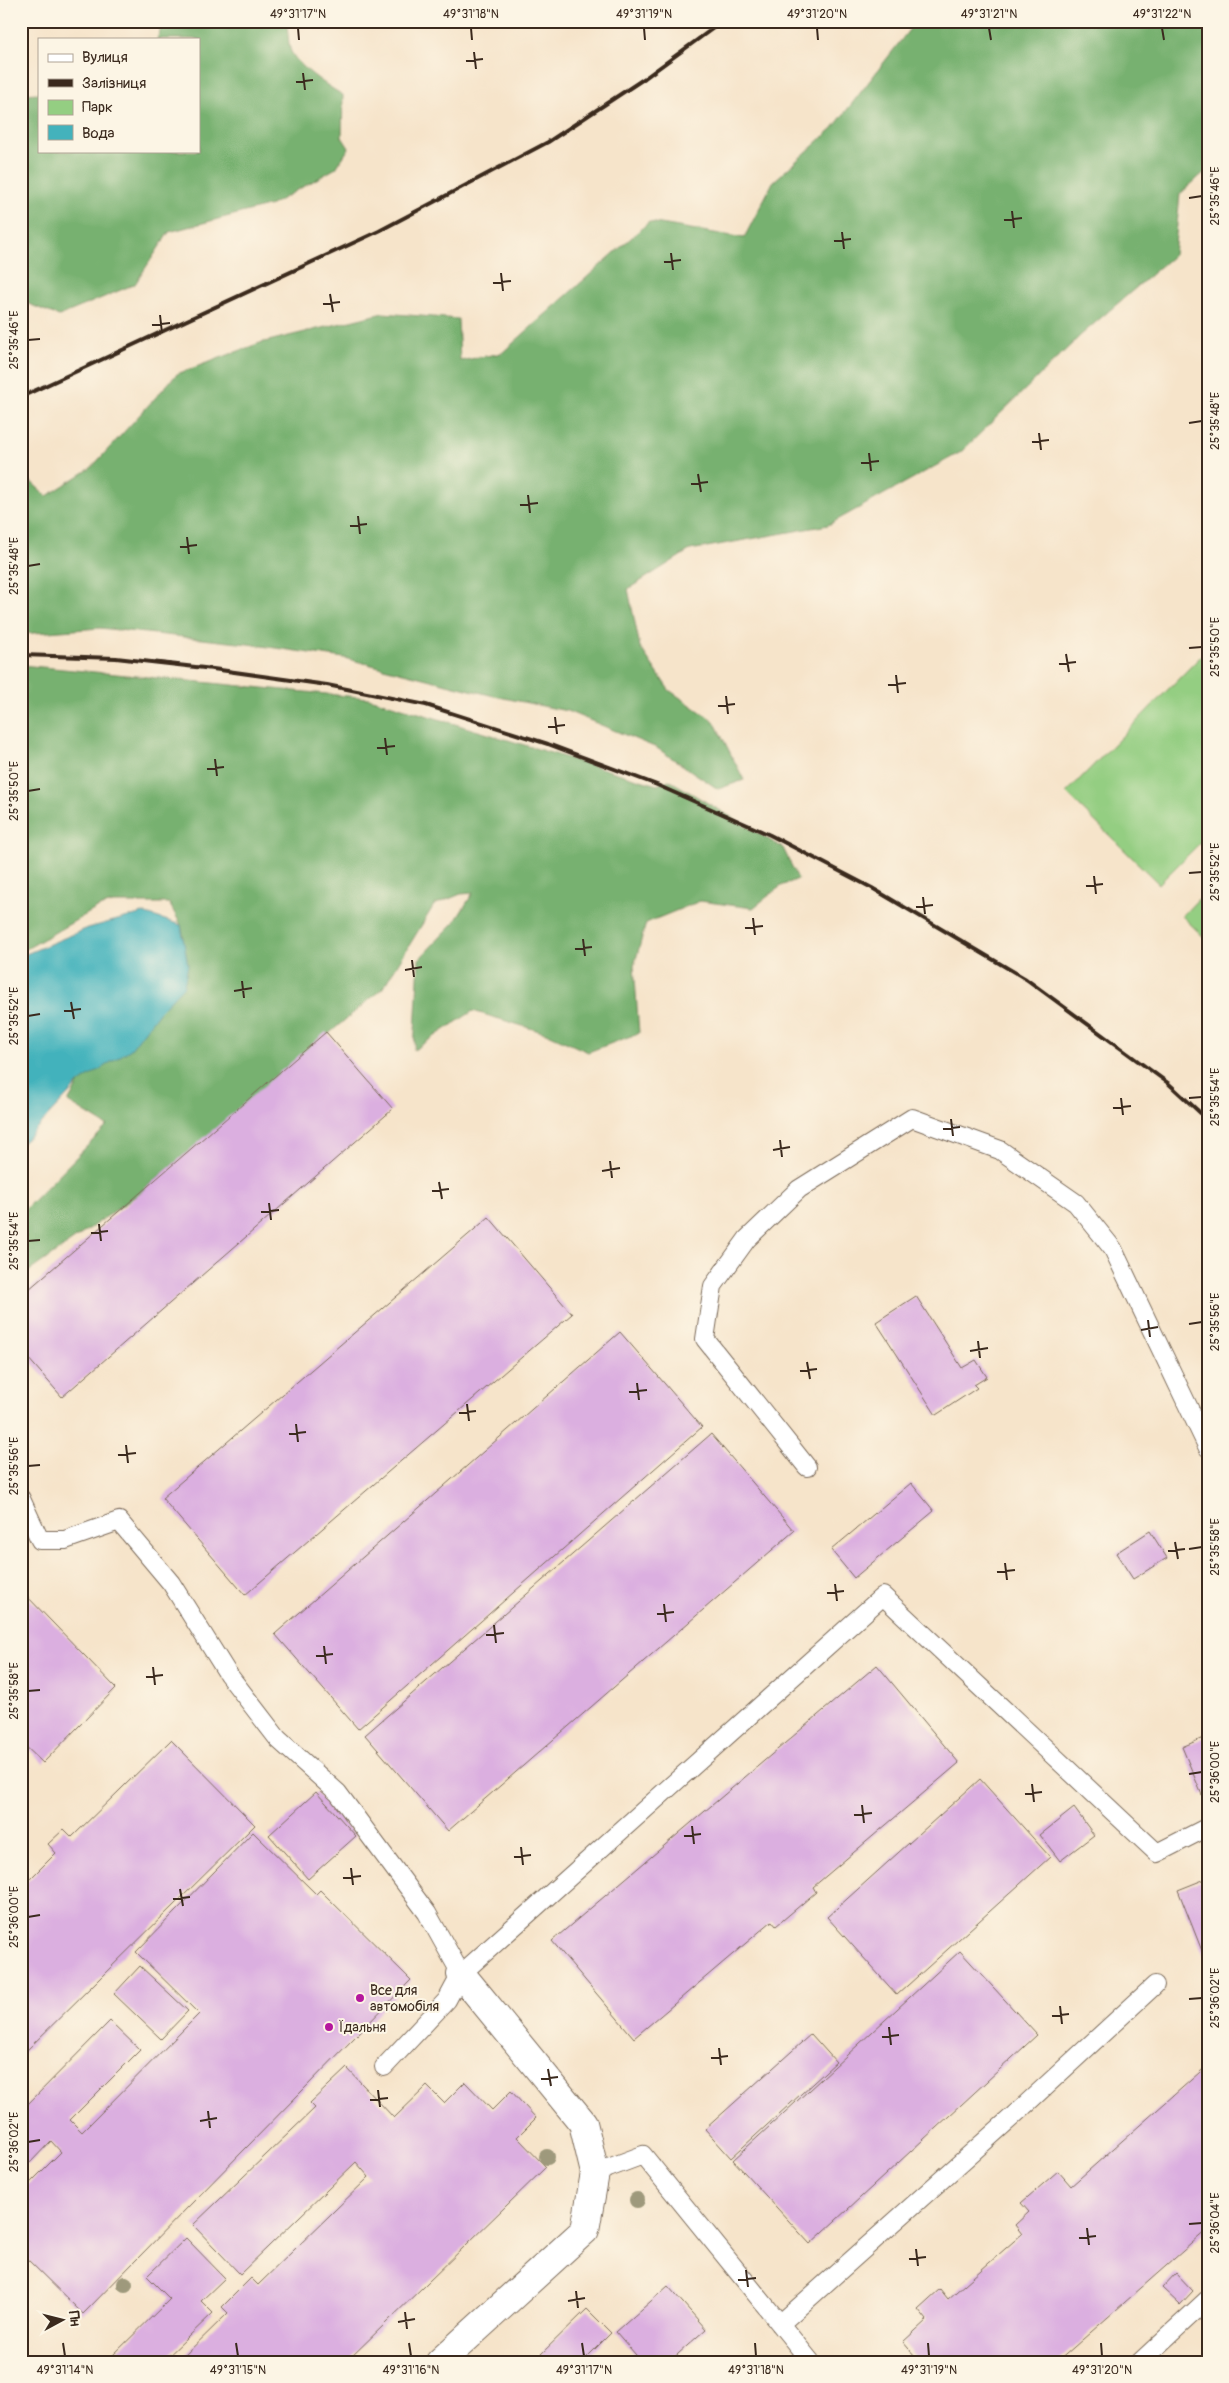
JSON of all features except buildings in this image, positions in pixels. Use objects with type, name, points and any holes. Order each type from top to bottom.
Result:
[{"type":"street","points":[[440,2362],[585,2230],[596,2173],[583,2123],[462,1974]]},
{"type":"lane","points":[[807,1467],[705,1339],[713,1286],[747,1239],[799,1189],[912,1118],[1000,1150],[1076,1203],[1113,1250],[1208,1448]]},
{"type":"lane","points":[[21,1499],[40,1540],[65,1540],[119,1521],[171,1583],[228,1674],[278,1739],[338,1793],[427,1913],[462,1974]]},
{"type":"lane","points":[[384,2067],[447,2000],[462,1974],[883,1596],[1157,1852],[1208,1828]]},
{"type":"lane","points":[[780,2324],[1013,2116],[1155,1985]]},
{"type":"lane","points":[[596,2173],[643,2155],[811,2362]]},
{"type":"lane","points":[[1140,2362],[1208,2300]]},
{"type":"green space","points":[[164,21],[286,21],[290,49],[298,62],[313,75],[343,95],[342,137],[349,148],[336,168],[271,205],[169,232],[135,284],[59,316],[21,301],[21,94],[38,93],[38,152],[200,152],[200,38],[157,38]]},
{"type":"green space","points":[[916,21],[1208,21],[1208,169],[1180,194],[1174,255],[1081,335],[961,452],[828,525],[690,550],[628,589],[640,647],[669,690],[714,721],[744,780],[718,789],[657,748],[567,711],[494,696],[344,658],[248,644],[100,628],[21,634],[21,473],[47,496],[91,468],[177,374],[260,343],[383,313],[458,319],[460,361],[502,353],[649,222],[744,238],[773,182],[833,128]]},
{"type":"green space","points":[[1208,649],[1208,835],[1159,884],[1066,793]]},
{"type":"green space","points":[[21,665],[369,698],[657,785],[669,780],[783,848],[798,879],[781,886],[753,908],[700,901],[646,923],[634,966],[639,1033],[588,1052],[546,1033],[473,1011],[414,1050],[419,959],[454,923],[473,893],[461,894],[434,905],[383,988],[137,1195],[21,1277],[21,1213],[107,1126],[68,1102],[79,1083],[89,1037],[184,938],[181,925],[169,903],[113,903],[99,907],[21,952]]},
{"type":"green space","points":[[1208,889],[1208,941],[1182,916]]},
{"type":"water","points":[[143,913],[181,925],[188,965],[184,986],[160,1011],[131,1049],[79,1083],[21,1145],[21,956],[88,928]]},
{"type":"railway","points":[[21,397],[379,231],[548,142],[645,78],[723,21]]},
{"type":"railway","points":[[21,655],[116,658],[213,669],[327,685],[426,705],[548,744],[657,785],[770,835],[872,888],[1026,979],[1168,1083],[1208,1120]]},
{"type":"place","name":"Все для автомобіля","points":[[360,1998]]},
{"type":"place","name":"Їдальня","points":[[329,2027]]}]
